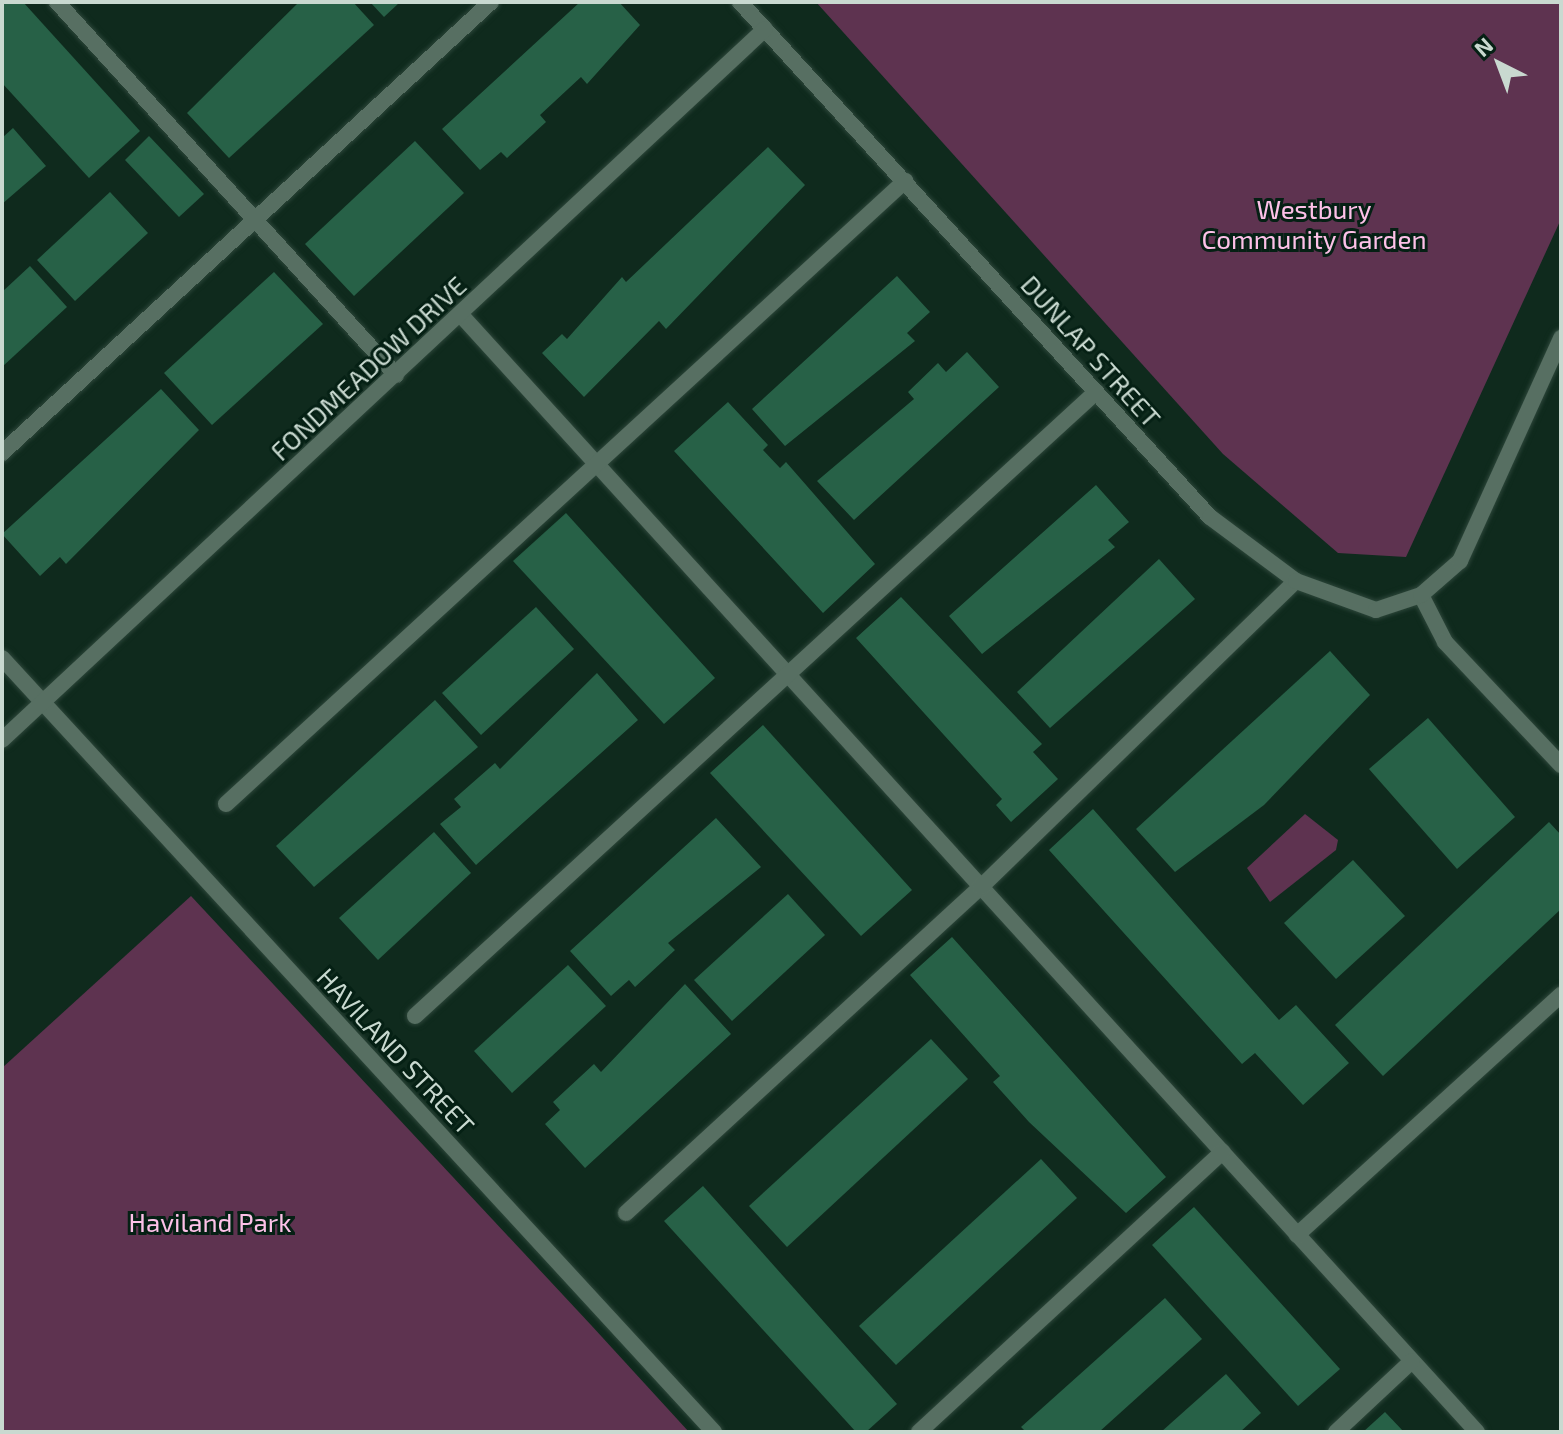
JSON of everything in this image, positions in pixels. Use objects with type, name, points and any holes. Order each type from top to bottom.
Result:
[{"type":"street","points":[[57,2],[396,375]]},
{"type":"street","points":[[2,453],[491,2]]},
{"type":"street","name":"DUNLAP STREET","points":[[740,2],[1210,517],[1296,581],[1376,610],[1421,595],[1460,561],[1561,338]]},
{"type":"street","name":"FONDMEADOW DRIVE","points":[[2,740],[765,29]]},
{"type":"street","points":[[226,804],[905,181]]},
{"type":"street","points":[[461,315],[1477,1432]]},
{"type":"street","points":[[415,1016],[1096,392]]},
{"type":"street","points":[[626,1213],[981,887],[1296,581]]},
{"type":"street","points":[[1421,595],[1445,642],[1561,765]]},
{"type":"street","name":"HAVILAND STREET","points":[[2,658],[714,1432]]},
{"type":"street","points":[[1297,1235],[1561,995]]},
{"type":"street","points":[[919,1432],[1222,1152]]},
{"type":"street","points":[[1336,1432],[1412,1361]]},
{"type":"green space","name":"Westbury Community Garden","points":[[816,2],[1561,2],[1561,219],[1406,557],[1338,553],[1223,454]]},
{"type":"green space","points":[[1305,814],[1338,840],[1336,850],[1270,902],[1247,868]]},
{"type":"green space","name":"Haviland Park","points":[[191,896],[689,1432],[2,1432],[2,1068]]},
{"type":"building","points":[[2,2],[23,2],[140,131],[89,178],[2,83]]},
{"type":"building","points":[[299,2],[353,2],[374,25],[229,158],[187,113]]},
{"type":"building","points":[[370,2],[400,2],[384,17]]},
{"type":"building","points":[[580,2],[619,2],[640,25],[587,84],[581,77],[540,115],[546,122],[507,158],[501,152],[480,170],[442,129]]},
{"type":"building","points":[[13,128],[46,166],[2,204],[2,138]]},
{"type":"building","points":[[149,136],[204,194],[179,217],[125,160]]},
{"type":"building","points":[[415,141],[464,193],[354,296],[305,244]]},
{"type":"building","points":[[768,147],[805,185],[666,329],[659,321],[584,397],[542,353],[562,334],[567,339],[622,277],[626,282]]},
{"type":"building","points":[[110,192],[148,233],[75,301],[37,260]]},
{"type":"building","points":[[30,266],[67,307],[2,367],[2,292]]},
{"type":"building","points":[[274,272],[323,324],[212,425],[164,373]]},
{"type":"building","points":[[897,276],[930,312],[907,333],[915,341],[785,446],[752,409]]},
{"type":"building","points":[[967,352],[999,387],[854,520],[817,481],[914,399],[908,392],[938,363],[946,372]]},
{"type":"building","points":[[161,389],[199,430],[66,564],[60,557],[40,576],[2,534]]},
{"type":"building","points":[[728,402],[768,445],[763,450],[780,468],[786,462],[875,564],[823,613],[674,451]]},
{"type":"building","points":[[1096,485],[1129,522],[1108,540],[1115,547],[982,654],[949,616]]},
{"type":"building","points":[[566,513],[715,678],[664,724],[513,561]]},
{"type":"building","points":[[1159,559],[1195,599],[1050,728],[1017,692]]},
{"type":"building","points":[[901,597],[1042,744],[1033,752],[1058,779],[1011,822],[996,805],[1002,799],[856,638]]},
{"type":"building","points":[[536,607],[574,649],[481,735],[442,693]]},
{"type":"building","points":[[1330,651],[1370,695],[1264,805],[1175,872],[1136,829]]},
{"type":"building","points":[[597,673],[638,720],[476,865],[440,824],[461,807],[454,799],[495,763],[500,769]]},
{"type":"building","points":[[435,700],[478,747],[314,887],[276,846]]},
{"type":"building","points":[[1428,718],[1515,817],[1457,869],[1369,769]]},
{"type":"building","points":[[763,725],[912,890],[861,936],[710,773]]},
{"type":"building","points":[[1093,809],[1279,1020],[1296,1005],[1349,1063],[1303,1105],[1255,1053],[1242,1064],[1049,850]]},
{"type":"building","points":[[716,818],[761,867],[668,943],[675,950],[635,987],[629,980],[611,996],[570,951]]},
{"type":"building","points":[[1549,822],[1561,835],[1561,909],[1383,1076],[1335,1025]]},
{"type":"building","points":[[434,832],[471,873],[378,960],[339,918]]},
{"type":"building","points":[[1353,860],[1405,916],[1336,979],[1284,923]]},
{"type":"building","points":[[788,894],[825,935],[732,1021],[694,980]]},
{"type":"building","points":[[952,937],[1166,1177],[1126,1213],[1029,1122],[993,1082],[1000,1076],[910,975]]},
{"type":"building","points":[[568,965],[606,1006],[512,1093],[474,1051]]},
{"type":"building","points":[[685,984],[731,1034],[585,1168],[545,1124],[560,1110],[553,1102],[594,1064],[601,1072]]},
{"type":"building","points":[[931,1039],[968,1079],[787,1247],[749,1206]]},
{"type":"building","points":[[1041,1159],[1077,1198],[896,1365],[859,1326]]},
{"type":"building","points":[[703,1186],[897,1404],[866,1432],[856,1432],[664,1221]]},
{"type":"building","points":[[1194,1207],[1340,1369],[1298,1406],[1152,1245]]},
{"type":"building","points":[[1165,1298],[1202,1339],[1099,1432],[1026,1432],[1021,1427]]},
{"type":"building","points":[[1226,1374],[1261,1413],[1240,1432],[1161,1432]]},
{"type":"building","points":[[1385,1412],[1404,1432],[1363,1432]]}]
